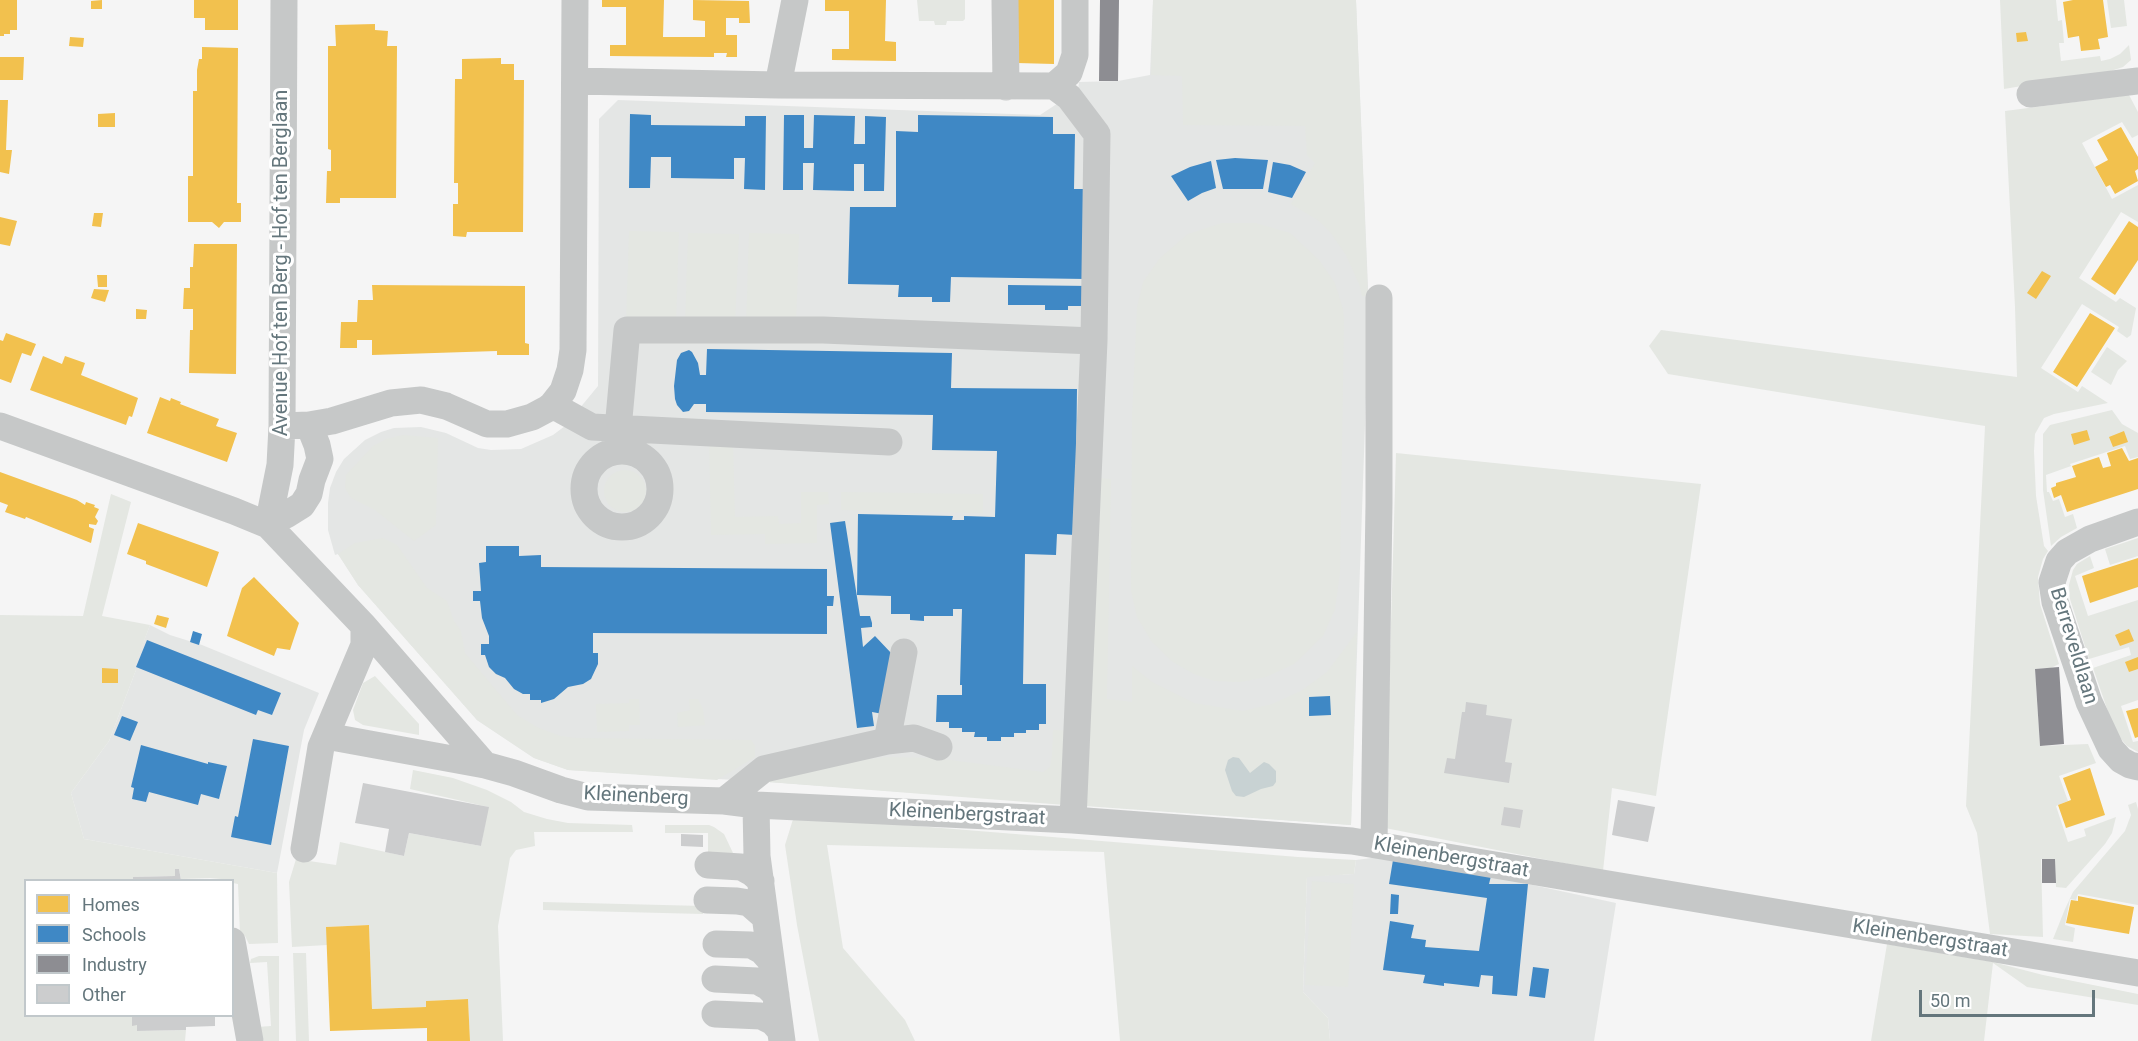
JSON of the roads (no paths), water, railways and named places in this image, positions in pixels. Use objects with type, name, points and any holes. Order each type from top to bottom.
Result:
[{"type":"street","name":"Avenue Hof ten Berg - Hof ten Berglaan","points":[[269,521],[280,465],[282,426],[284,0]]},
{"type":"street","points":[[282,426],[332,421],[391,403],[421,400],[446,406],[487,424],[507,424],[532,417],[552,405],[563,391],[570,370],[573,350],[575,0]]},
{"type":"street","points":[[778,85],[795,0]]},
{"type":"street","points":[[1005,0],[1006,87]]},
{"type":"street","points":[[1054,86],[1069,73],[1075,55],[1075,0]]},
{"type":"street","points":[[575,81],[778,85],[1054,86],[1069,97],[1097,134],[1094,341],[1073,820]]},
{"type":"street","points":[[2030,94],[2138,81]]},
{"type":"street","points":[[1374,844],[1379,298]]},
{"type":"street","points":[[618,440],[627,330],[823,330],[1094,341]]},
{"type":"street","points":[[552,405],[618,440],[746,434],[889,442]]},
{"type":"street","points":[[269,521],[286,515],[302,505],[309,494],[320,459],[309,425]]},
{"type":"street","points":[[0,426],[234,511],[269,521],[485,765]]},
{"type":"street","name":"Berreveldlaan","points":[[2138,522],[2090,539],[2067,552],[2054,570],[2052,582],[2055,602],[2089,702],[2110,749],[2121,760],[2138,767]]},
{"type":"street","points":[[304,849],[321,747],[364,645],[364,626]]},
{"type":"street","points":[[887,741],[904,652]]},
{"type":"street","name":"Kleinenberg","points":[[326,736],[485,765],[588,797],[724,801],[756,805]]},
{"type":"street","points":[[724,801],[764,769],[887,741],[914,738],[939,747]]},
{"type":"street","points":[[715,979],[756,1015],[773,1022],[772,972],[757,856],[756,805]]},
{"type":"street","name":"Kleinenbergstraat","points":[[756,805],[1073,820],[1374,844],[2138,973]]},
{"type":"street","points":[[741,867],[752,873],[772,972],[749,903],[737,901],[708,883],[741,867]]},
{"type":"street","points":[[715,979],[750,928],[762,934],[772,972]]},
{"type":"street","points":[[234,952],[250,1041]]},
{"type":"street","points":[[715,979],[754,963],[772,972]]}]
